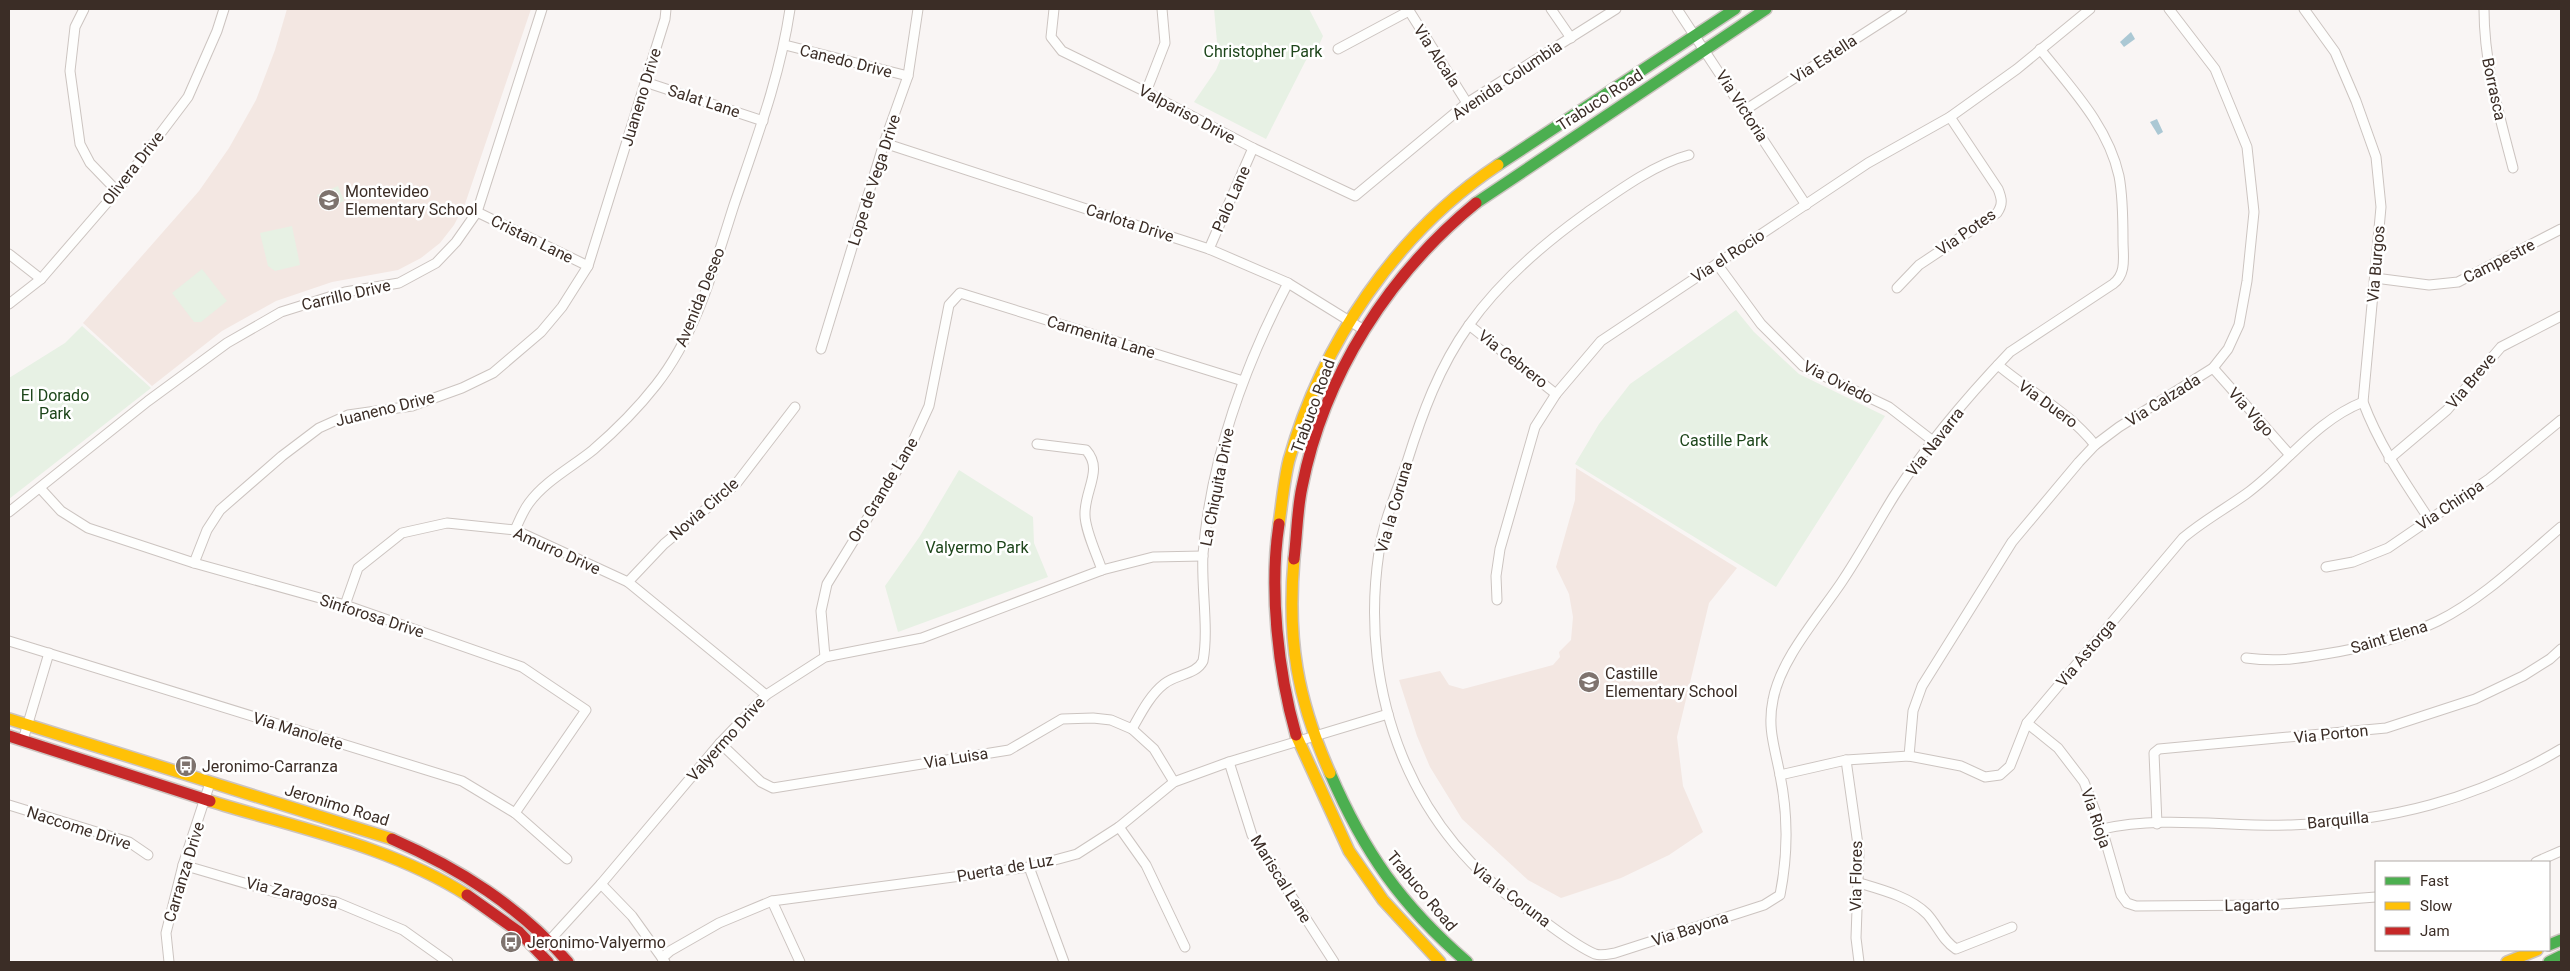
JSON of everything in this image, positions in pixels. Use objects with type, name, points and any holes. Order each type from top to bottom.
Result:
[{"type":"main road","name":"Trabuco Road","points":[[1440,962],[1383,900],[1349,851],[1298,741],[1285,697],[1274,582],[1277,538],[1289,461],[1303,417],[1318,380],[1349,321],[1409,241],[1468,185],[1735,9]]},
{"type":"main road","name":"Trabuco Road","points":[[1467,962],[1442,942],[1390,882],[1353,825],[1314,737],[1301,696],[1293,640],[1292,601],[1297,522],[1304,479],[1323,414],[1336,381],[1376,310],[1414,261],[1460,215],[1509,178],[1766,9]]},
{"type":"main road","name":"Jeronimo Road","points":[[9,719],[389,838],[428,855],[492,893],[548,940],[568,962]]},
{"type":"main road","name":"Jeronimo Road","points":[[9,736],[206,799],[358,844],[403,860],[437,877],[490,910],[548,962]]},
{"type":"main road","points":[[2506,962],[2534,951]]},
{"type":"main road","points":[[2549,962],[2561,956]]},
{"type":"street","points":[[84,9],[76,27],[70,71],[80,144],[90,163],[117,191]]},
{"type":"street","name":"Olivera Drive","points":[[9,304],[41,279],[117,191],[188,97],[217,31],[224,9]]},
{"type":"street","name":"Carrillo Drive","points":[[9,512],[140,408],[227,343],[281,312],[314,300],[400,283],[436,263],[456,242],[477,212],[542,9]]},
{"type":"street","name":"Juaneno Drive","points":[[194,563],[207,530],[220,510],[290,450],[332,420],[348,415],[412,406],[462,388],[493,373],[540,332],[562,307],[588,266],[646,82],[665,19],[666,9]]},
{"type":"street","name":"Avenida Deseo","points":[[515,530],[529,503],[551,482],[594,449],[627,416],[656,385],[682,348],[708,285],[763,120],[784,45],[790,9]]},
{"type":"street","name":"Lope de Vega Drive","points":[[821,349],[884,143],[908,76],[918,9]]},
{"type":"street","name":"Valpariso Drive","points":[[1054,9],[1050,37],[1062,51],[1253,148],[1355,196]]},
{"type":"street","points":[[1146,92],[1165,43],[1162,9]]},
{"type":"street","points":[[1551,9],[1570,38]]},
{"type":"street","name":"Avenida Columbia","points":[[1355,196],[1467,103],[1616,9]]},
{"type":"street","name":"Via Victoria","points":[[1677,9],[1806,205]]},
{"type":"street","name":"Via Estella","points":[[1745,110],[1902,9]]},
{"type":"street","name":"Via el Rocio","points":[[1496,600],[1496,576],[1500,549],[1530,440],[1544,411],[1556,394],[1608,335],[1868,163],[1950,117],[2090,9]]},
{"type":"street","name":"Via Calzada","points":[[1909,756],[1913,711],[1922,686],[2012,542],[2095,445],[2213,368],[2228,349],[2239,325],[2247,281],[2254,212],[2248,147],[2216,69],[2168,9]]},
{"type":"street","name":"Via Burgos","points":[[2304,9],[2334,52],[2356,101],[2376,157],[2381,207],[2363,402],[2374,432],[2389,459],[2429,519]]},
{"type":"street","name":"Borrasca","points":[[2484,9],[2487,62],[2494,100],[2513,168]]},
{"type":"street","points":[[1338,49],[1408,10]]},
{"type":"street","name":"Via Alcala","points":[[1408,10],[1467,103]]},
{"type":"street","name":"Canedo Drive","points":[[784,45],[908,76]]},
{"type":"street","name":"Via Navarra","points":[[1780,895],[1784,873],[1787,826],[1780,775],[1770,735],[1773,700],[1783,670],[1863,550],[1894,496],[1933,441],[2010,352],[2117,282],[2122,272],[2123,206],[2119,175],[2112,153],[2090,112],[2040,49]]},
{"type":"street","name":"Salat Lane","points":[[646,82],[763,120]]},
{"type":"street","name":"Via Potes","points":[[1897,288],[1919,265],[1997,213],[2001,206],[2002,198],[1998,189],[1950,117]]},
{"type":"street","name":"Carlota Drive","points":[[884,143],[1209,249],[1288,283],[1364,330]]},
{"type":"street","name":"Palo Lane","points":[[1209,249],[1253,148]]},
{"type":"street","name":"Via la Coruna","points":[[1597,955],[1525,909],[1467,861],[1433,818],[1410,776],[1388,714],[1375,648],[1374,593],[1379,548],[1421,418],[1440,372],[1469,325],[1509,278],[1549,240],[1600,204],[1671,159],[1688,155]]},
{"type":"street","name":"Cristan Lane","points":[[477,212],[588,266]]},
{"type":"street","name":"Campestre","points":[[2375,278],[2429,285],[2458,282],[2561,229]]},
{"type":"street","points":[[9,254],[41,279]]},
{"type":"street","name":"Via Oviedo","points":[[1717,264],[1761,324],[1803,366],[1889,407],[1933,441]]},
{"type":"street","name":"La Chiquita Drive","points":[[1132,729],[1158,690],[1174,678],[1196,670],[1203,661],[1203,556],[1223,444],[1254,352],[1288,283]]},
{"type":"street","name":"Carmenita Lane","points":[[960,293],[1243,381]]},
{"type":"street","name":"Oro Grande Lane","points":[[826,657],[821,611],[827,584],[907,454],[929,406],[949,305],[960,293]]},
{"type":"street","name":"Via Breve","points":[[2389,459],[2447,410],[2501,346],[2561,316]]},
{"type":"street","name":"Via Cebrero","points":[[1469,325],[1556,394]]},
{"type":"street","name":"Via Duero","points":[[1998,365],[2027,390],[2060,410],[2080,426],[2095,445]]},
{"type":"street","name":"Via Vigo","points":[[2213,368],[2290,455]]},
{"type":"street","name":"Via Astorga","points":[[1780,775],[1846,760],[1909,756],[1939,761],[1985,777],[1995,777],[2005,772],[2010,766],[2027,723],[2183,538],[2200,523],[2247,494],[2325,422],[2346,409],[2363,402]]},
{"type":"street","name":"Novia Circle","points":[[628,582],[664,544],[736,484],[795,407]]},
{"type":"street","name":"Via Chiripa","points":[[2326,567],[2353,562],[2388,548],[2489,479],[2561,420]]},
{"type":"street","points":[[1036,444],[1086,450],[1094,458],[1094,473],[1087,492],[1084,517],[1102,570]]},
{"type":"street","name":"Sinforosa Drive","points":[[40,488],[61,511],[88,528],[194,563],[345,605],[522,667],[586,710],[515,813]]},
{"type":"street","name":"Amurro Drive","points":[[345,605],[358,568],[402,533],[447,523],[515,530],[628,582],[766,695]]},
{"type":"street","name":"Saint Elena","points":[[2246,658],[2274,662],[2338,652],[2387,641],[2416,631],[2439,621],[2499,581],[2561,527]]},
{"type":"street","name":"Valyermo Drive","points":[[538,952],[600,884],[720,744],[766,695],[826,657],[922,638],[1102,570],[1153,557],[1203,556]]},
{"type":"street","name":"Via Manolete","points":[[9,641],[462,782],[515,813],[567,859]]},
{"type":"street","name":"Via Porton","points":[[2157,824],[2154,753],[2160,749],[2386,728],[2475,699],[2523,676],[2550,659],[2561,648]]},
{"type":"street","points":[[23,740],[49,653]]},
{"type":"street","name":"Puerta de Luz","points":[[664,960],[670,951],[719,923],[772,902],[1028,867],[1076,854],[1119,827],[1174,782],[1229,762],[1388,714]]},
{"type":"street","name":"Via Luisa","points":[[720,744],[761,782],[773,788],[1009,750],[1062,719],[1111,720],[1132,729],[1154,749],[1174,782]]},
{"type":"street","name":"Via Rioja","points":[[2027,723],[2058,748],[2084,782],[2102,830],[2121,895],[2127,903]]},
{"type":"street","name":"Barquilla","points":[[2102,830],[2123,825],[2291,824],[2395,813],[2432,806],[2483,790],[2529,768],[2561,749]]},
{"type":"street","name":"Via Flores","points":[[1846,760],[1859,852],[1856,882],[1856,938],[1859,962]]},
{"type":"street","name":"Mariscal Lane","points":[[1229,762],[1252,835],[1334,962]]},
{"type":"street","name":"Carranza Drive","points":[[169,962],[166,933],[183,865],[210,783]]},
{"type":"street","name":"Naccome Drive","points":[[9,805],[129,842],[148,855]]},
{"type":"street","points":[[1119,827],[1146,865],[1184,947]]},
{"type":"street","points":[[2538,861],[2561,851]]},
{"type":"street","name":"Via Zaragosa","points":[[183,865],[275,892],[336,902],[403,930],[448,962]]},
{"type":"street","points":[[1028,867],[1064,962]]},
{"type":"street","points":[[1856,882],[1890,893],[1925,912],[1937,926],[1944,942],[1956,949],[2012,927]]},
{"type":"street","points":[[600,884],[632,916],[664,960]]},
{"type":"street","name":"Via Bayona","points":[[1597,955],[1615,953],[1764,905],[1780,895]]},
{"type":"street","name":"Lagarto","points":[[2127,903],[2136,906],[2269,905],[2375,897]]},
{"type":"street","points":[[772,902],[800,962]]},
{"type":"shaded area","name":"Montevideo Elementary School","points":[[287,9],[531,9],[465,204],[454,225],[440,243],[421,258],[398,270],[332,282],[276,301],[222,331],[152,386],[83,323],[199,191],[229,148],[256,100],[275,50]]},
{"type":"shaded area","name":"Castille Elementary School","points":[[1576,468],[1737,568],[1709,603],[1677,737],[1683,786],[1703,832],[1669,855],[1621,878],[1561,898],[1528,880],[1462,819],[1430,767],[1417,736],[1399,680],[1440,671],[1449,685],[1463,689],[1553,665],[1560,657],[1559,652],[1571,640],[1573,617],[1569,594],[1556,567],[1575,500]]},
{"type":"green space","name":"Christopher Park","points":[[1214,9],[1309,9],[1323,36],[1317,50],[1310,54],[1305,62],[1266,139],[1194,102],[1216,70],[1221,58],[1217,42]]},
{"type":"green space","points":[[338,186],[344,201],[323,210],[317,195]]},
{"type":"green space","points":[[292,226],[300,265],[275,271],[268,266],[260,233]]},
{"type":"green space","points":[[202,269],[227,301],[201,322],[194,322],[172,293]]},
{"type":"green space","name":"Castille Park","points":[[1736,310],[1754,332],[1799,374],[1885,416],[1776,587],[1575,464],[1599,424],[1630,384]]},
{"type":"green space","name":"El Dorado Park","points":[[82,326],[151,388],[9,499],[9,378],[65,343]]},
{"type":"green space","name":"Valyermo Park","points":[[959,470],[1033,517],[1034,543],[1048,577],[898,632],[885,586],[920,536]]},
{"type":"water","points":[[2131,32],[2135,39],[2124,47],[2120,42]]},
{"type":"water","points":[[2157,119],[2163,132],[2158,135],[2150,122]]},
{"type":"traffic: fast","points":[[1498,165],[1735,9]]},
{"type":"traffic: fast","points":[[1476,203],[1766,9]]},
{"type":"traffic: fast","points":[[1330,773],[1356,828],[1386,876],[1423,920],[1467,962]]},
{"type":"traffic: fast","points":[[2550,945],[2561,940]]},
{"type":"traffic: fast","points":[[2549,962],[2561,956]]},
{"type":"traffic: slow","points":[[1279,524],[1287,468],[1303,417],[1321,374],[1343,333],[1368,294],[1396,257],[1427,223],[1461,192],[1498,165]]},
{"type":"traffic: slow","points":[[1294,559],[1292,616],[1297,668],[1309,720],[1330,773]]},
{"type":"traffic: slow","points":[[9,719],[392,839]]},
{"type":"traffic: slow","points":[[1296,735],[1349,851],[1383,900],[1440,962]]},
{"type":"traffic: slow","points":[[210,801],[375,851],[407,863],[467,895]]},
{"type":"traffic: slow","points":[[2507,962],[2534,951]]},
{"type":"traffic: jam","points":[[1294,559],[1300,496],[1312,446],[1326,405],[1344,367],[1365,330],[1415,262],[1444,231],[1476,203]]},
{"type":"traffic: jam","points":[[1279,524],[1275,576],[1277,630],[1284,685],[1296,735]]},
{"type":"traffic: jam","points":[[9,736],[210,801]]},
{"type":"traffic: jam","points":[[392,839],[465,876],[509,906],[568,962]]},
{"type":"traffic: jam","points":[[467,895],[519,932],[548,962]]},
{"type":"place","name":"Montevideo Elementary School","points":[[329,200]]},
{"type":"place","name":"Castille Elementary School","points":[[1589,682]]},
{"type":"place","name":"Jeronimo-Carranza","points":[[186,766]]},
{"type":"place","name":"Jeronimo-Valyermo","points":[[511,942]]}]
